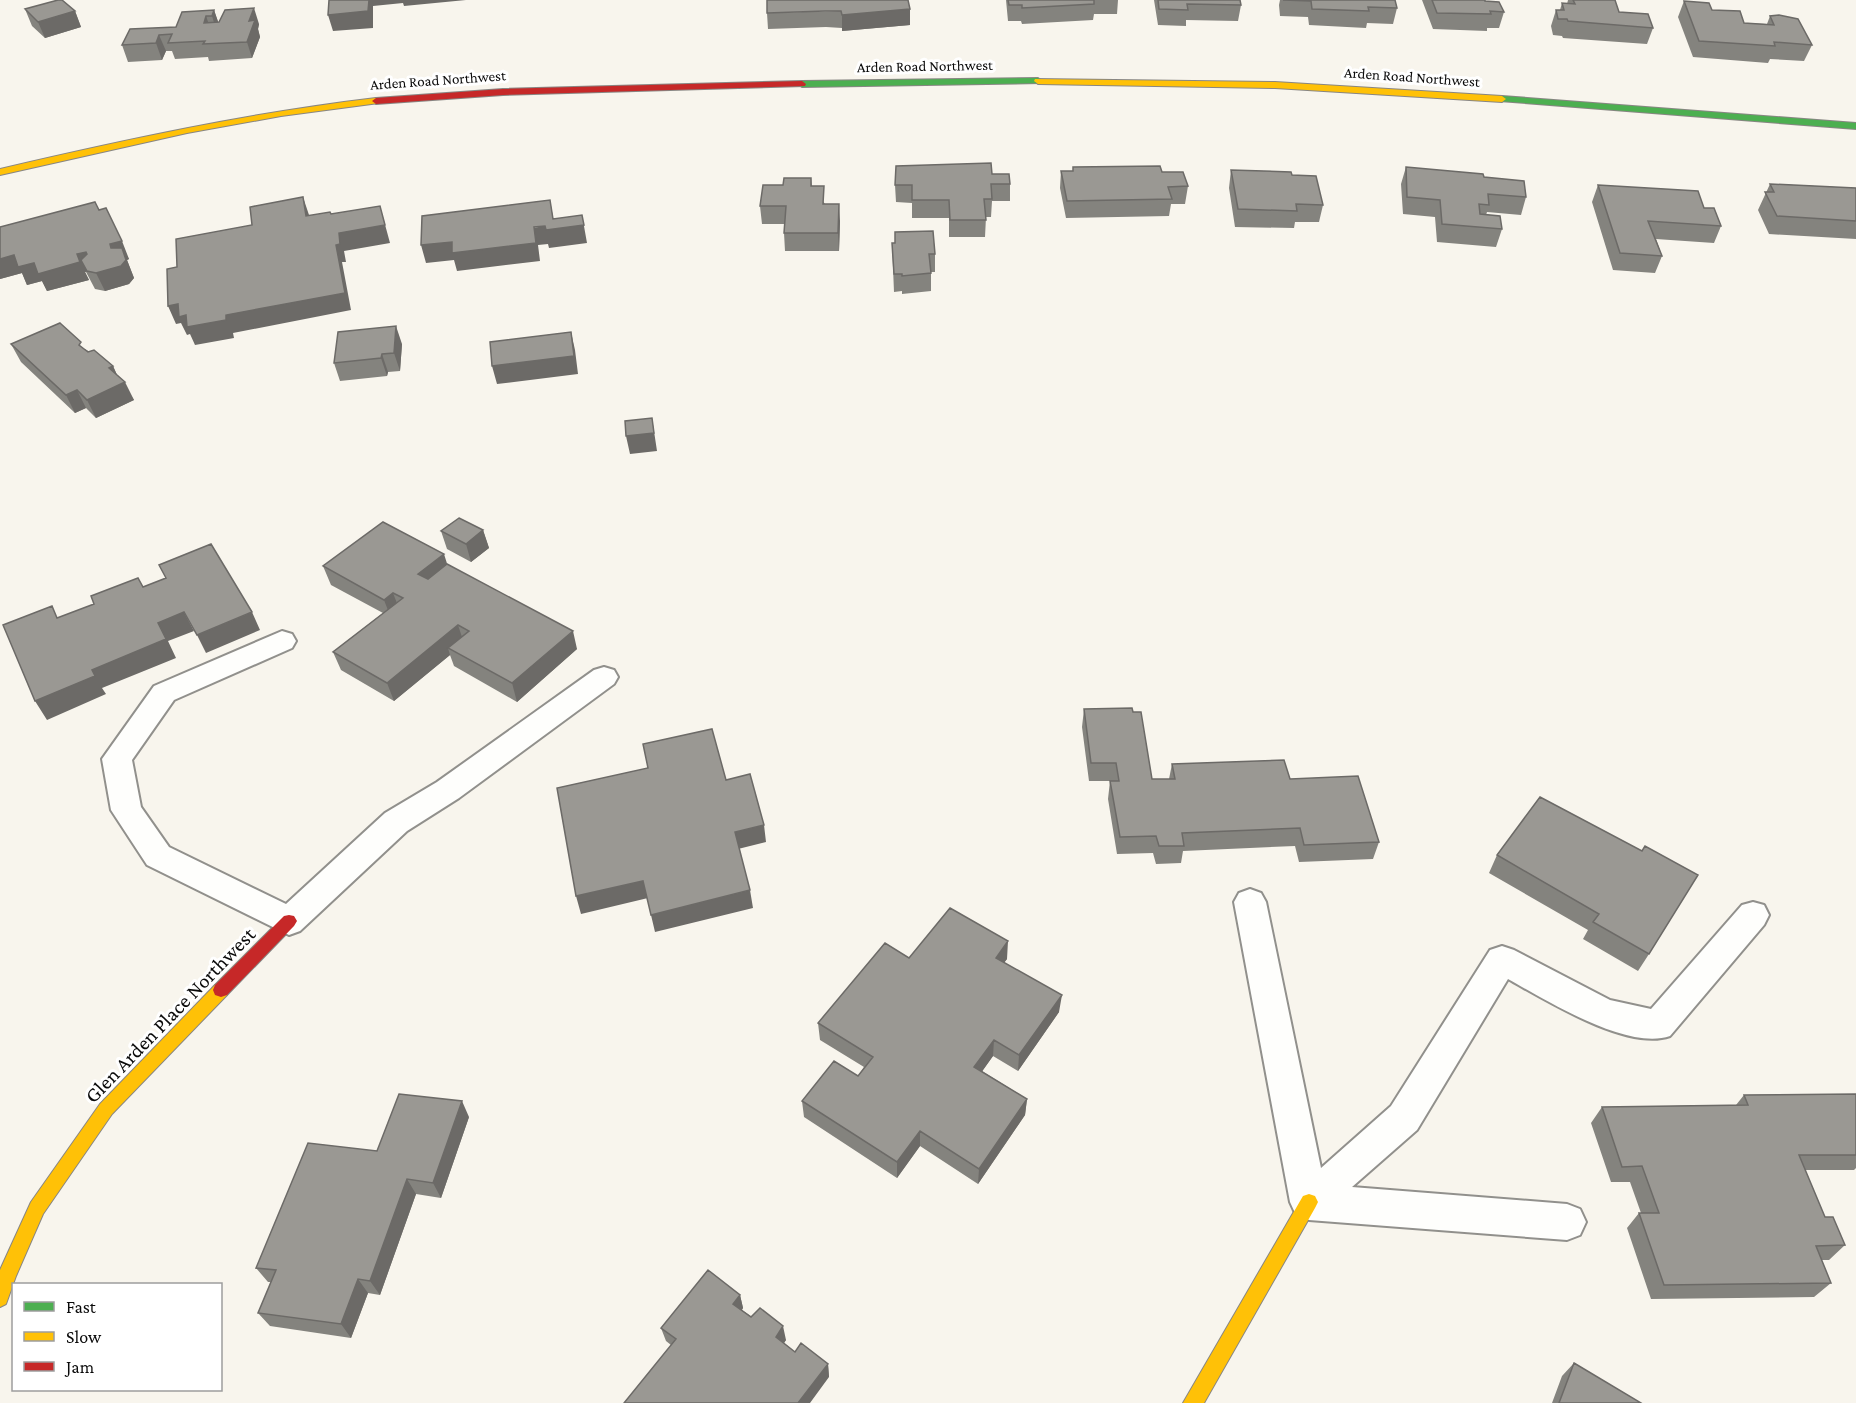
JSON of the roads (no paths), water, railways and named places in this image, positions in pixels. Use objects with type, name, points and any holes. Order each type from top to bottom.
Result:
[{"type":"street","name":"Arden Road Northwest","points":[[0,172],[150,136],[275,113],[399,98],[553,90],[1013,81],[1197,82],[1397,93],[1856,126]]},
{"type":"street","name":"Glen Arden Place Northwest","points":[[0,1298],[7,1275],[37,1208],[106,1109],[289,921]]},
{"type":"street","points":[[1193,1403],[1309,1202]]},
{"type":"lane","points":[[282,641],[164,693],[117,759],[126,810],[158,856],[289,921],[396,822],[448,790],[604,677]]},
{"type":"lane","points":[[1250,902],[1309,1202]]},
{"type":"lane","points":[[1309,1202],[1404,1118],[1502,960],[1604,1014],[1658,1025],[1753,915]]},
{"type":"lane","points":[[1309,1202],[1567,1222]]}]
